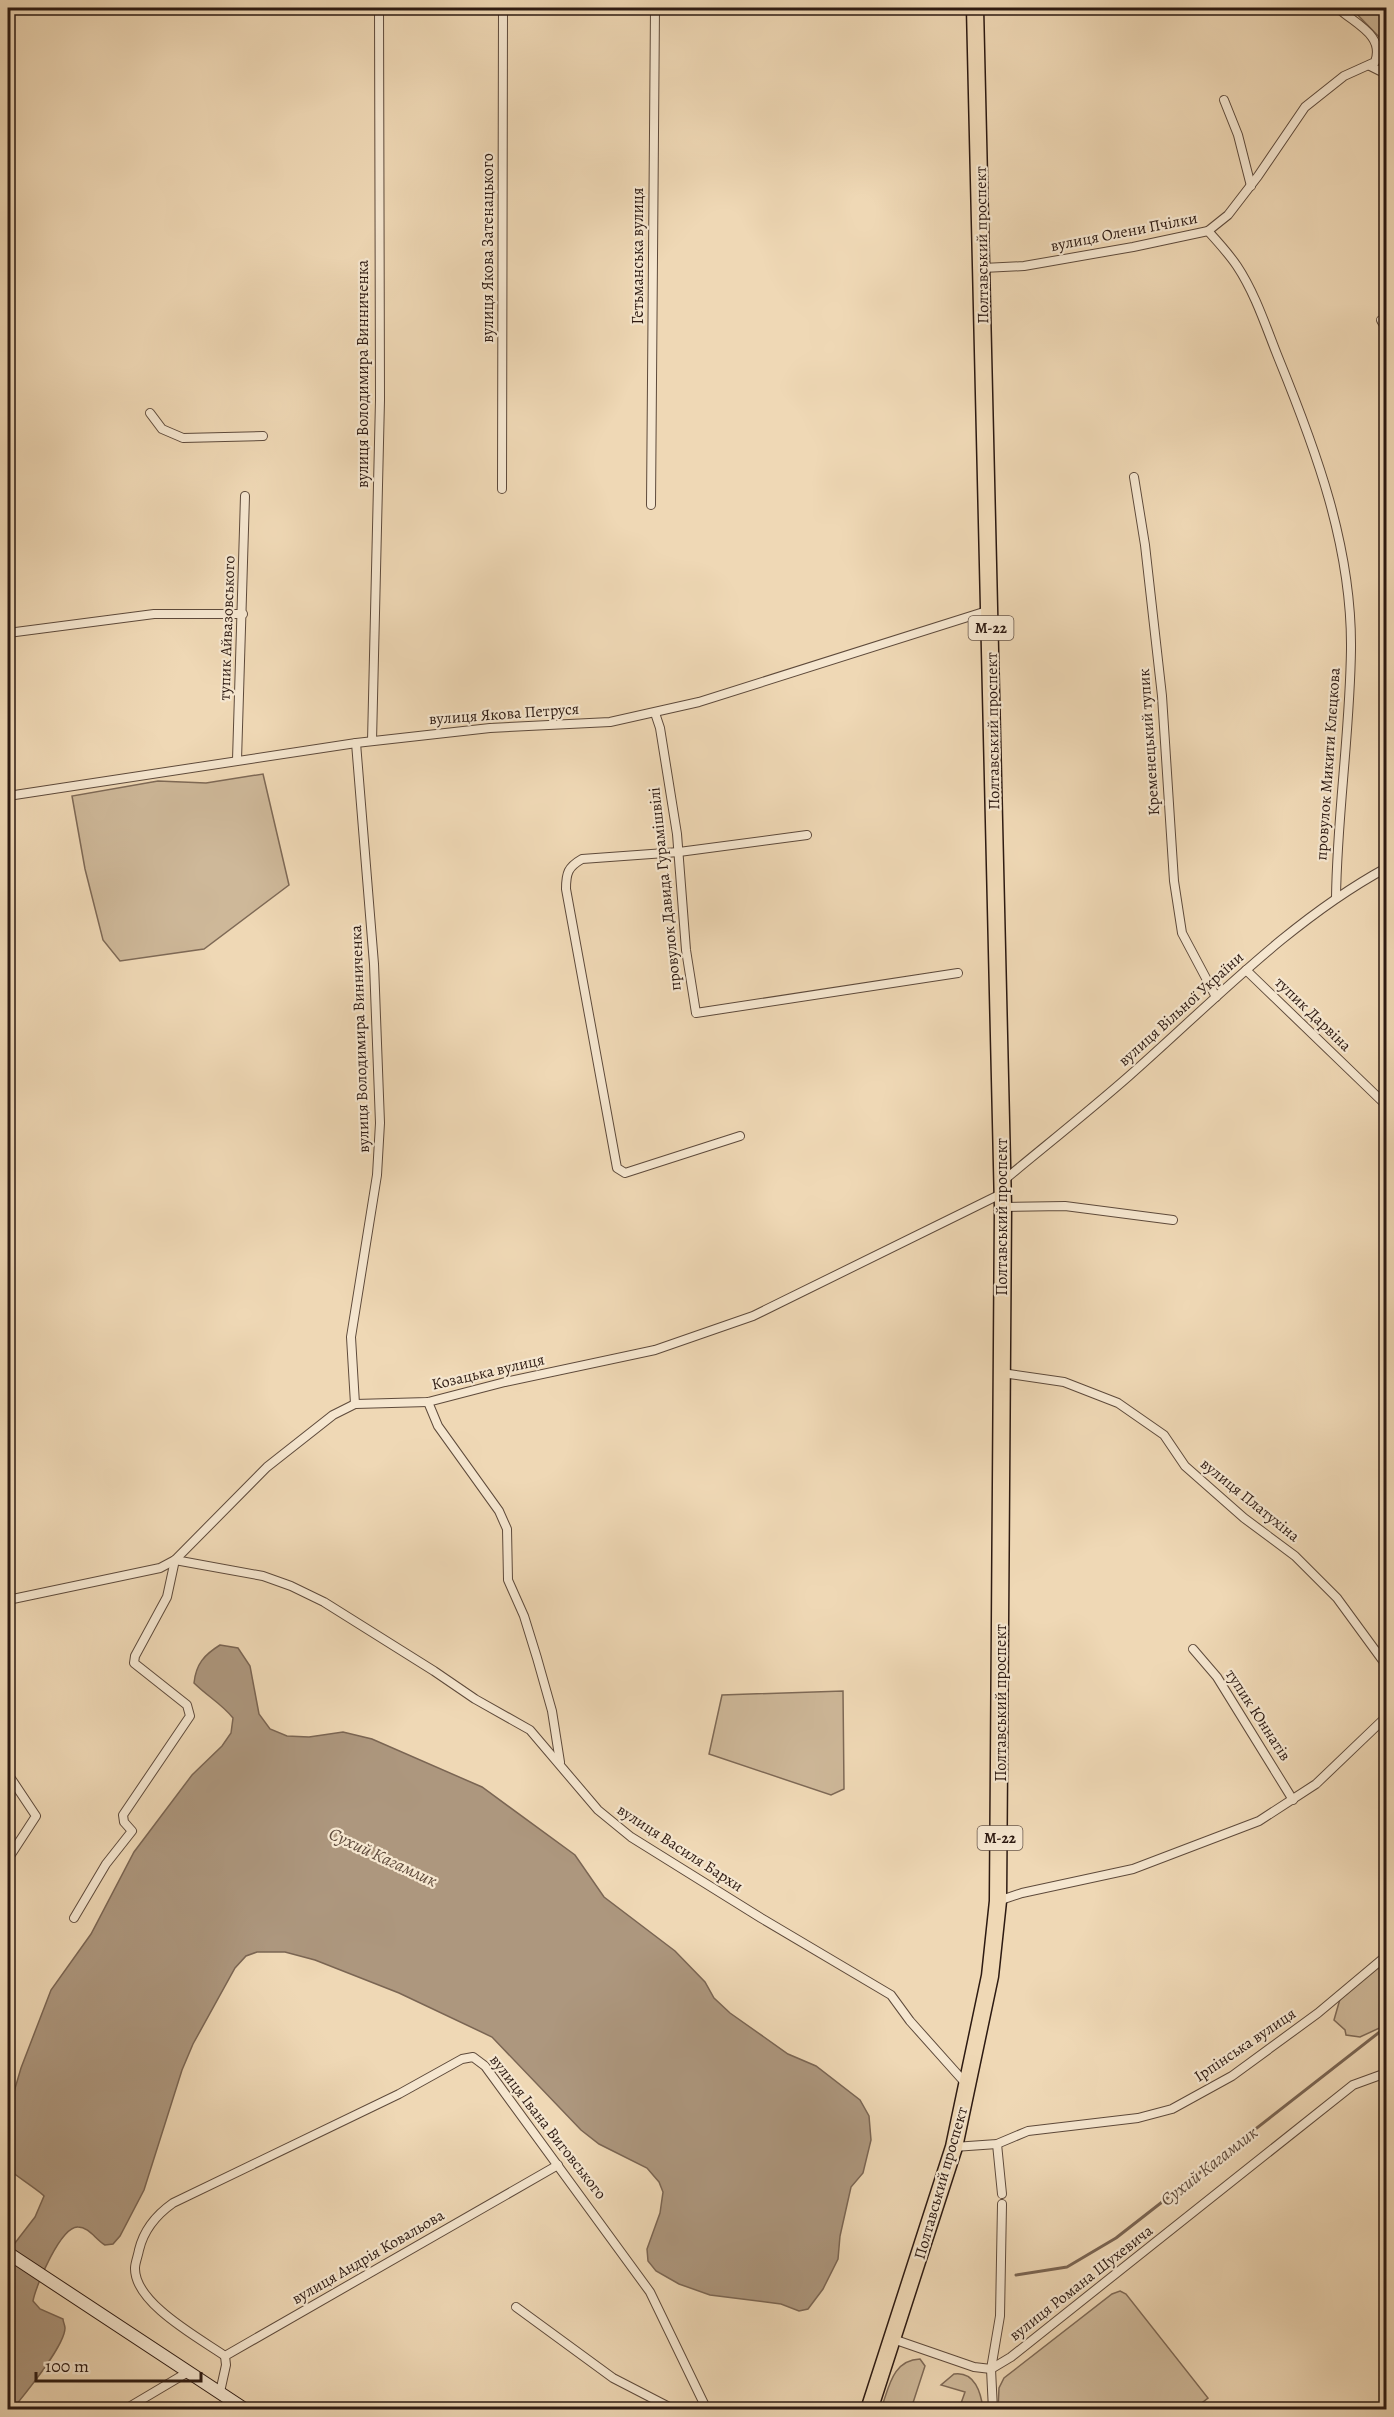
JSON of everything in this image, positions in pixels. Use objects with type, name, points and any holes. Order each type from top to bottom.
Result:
[{"type":"highway","name":"Полтавський проспект","points":[[869,2409],[954,2147],[990,1976],[998,1901],[1003,1194],[975,8]]},
{"type":"street","name":"вулиця Володимира Винниченка","points":[[372,741],[380,400],[379,8]]},
{"type":"street","name":"вулиця Якова Затенацького","points":[[502,489],[503,8]]},
{"type":"street","name":"Гетьманська вулиця","points":[[651,505],[655,8]]},
{"type":"street","points":[[1338,8],[1376,40],[1378,54],[1370,66],[1386,74]]},
{"type":"street","name":"вулиця Олени Пчілки","points":[[982,268],[1057,260],[1208,231],[1228,215],[1251,186],[1305,107],[1344,76],[1370,66]]},
{"type":"street","points":[[1224,100],[1238,135],[1251,186]]},
{"type":"street","name":"провулок Микити Клєцкова","points":[[1208,231],[1237,267],[1265,323],[1300,411],[1326,489],[1347,575],[1351,648],[1347,753],[1336,846],[1336,898]]},
{"type":"street","points":[[1381,320],[1386,329]]},
{"type":"street","points":[[150,413],[162,429],[183,438],[263,436]]},
{"type":"street","name":"Кременецький тупик","points":[[1134,477],[1145,545],[1162,696],[1174,880],[1182,933],[1216,997]]},
{"type":"street","name":"тупик Айвазовського","points":[[237,760],[245,496]]},
{"type":"street","name":"вулиця Якова Петруся","points":[[8,796],[372,741],[490,728],[610,722],[655,713],[990,610]]},
{"type":"street","points":[[8,633],[154,614],[243,614]]},
{"type":"street","name":"провулок Давида Гурамішвілі","points":[[655,713],[660,728],[679,852],[686,950],[696,1013],[958,973]]},
{"type":"street","name":"вулиця Володимира Винниченка","points":[[355,1404],[351,1337],[367,1256],[377,1175],[380,1123],[374,964],[356,743]]},
{"type":"street","points":[[740,1136],[625,1173],[617,1168],[566,889],[566,875],[570,866],[582,859],[679,852],[807,835]]},
{"type":"street","name":"вулиця Вільної України","points":[[1003,1194],[1246,970],[1336,898],[1386,868]]},
{"type":"street","name":"тупик Дарвіна","points":[[1246,970],[1386,1105]]},
{"type":"street","points":[[1003,1194],[1065,1206],[1173,1220]]},
{"type":"street","name":"Козацька вулиця","points":[[8,1600],[160,1568],[175,1560],[267,1467],[333,1415],[355,1404],[428,1402],[505,1382],[655,1350],[734,1323],[796,1296],[1003,1194]]},
{"type":"street","name":"вулиця Платухіна","points":[[1002,1373],[1064,1382],[1118,1403],[1164,1435],[1185,1466],[1244,1518],[1294,1556],[1337,1598],[1386,1665]]},
{"type":"street","points":[[428,1402],[438,1426],[500,1511],[507,1529],[508,1580],[524,1616],[552,1711],[560,1763]]},
{"type":"street","points":[[74,1918],[106,1864],[132,1831],[124,1822],[123,1815],[190,1716],[187,1705],[135,1663],[135,1656],[166,1597],[175,1560]]},
{"type":"street","name":"вулиця Василя Бархи","points":[[175,1560],[263,1576],[291,1586],[324,1602],[434,1671],[475,1700],[530,1730],[598,1810],[631,1837],[891,1995],[910,2021],[968,2086]]},
{"type":"street","name":"тупик Юннатів","points":[[1193,1649],[1223,1686],[1293,1800]]},
{"type":"street","points":[[998,1901],[1022,1893],[1133,1869],[1259,1821],[1316,1784],[1386,1717]]},
{"type":"street","points":[[8,1774],[36,1816],[8,1859]]},
{"type":"street","name":"Ірпінська вулиця","points":[[954,2147],[997,2144],[1028,2131],[1138,2118],[1172,2109],[1232,2076],[1318,2013],[1386,1956]]},
{"type":"street","name":"вулиця Івана Виговського","points":[[225,2356],[154,2305],[138,2285],[135,2268],[142,2240],[160,2212],[173,2203],[399,2094],[462,2059],[473,2057],[485,2066],[650,2292],[707,2409]]},
{"type":"street","name":"вулиця Романа Шухевича","points":[[991,2369],[1020,2350],[1353,2085],[1386,2073]]},
{"type":"street","points":[[997,2144],[1002,2194]]},
{"type":"street","name":"вулиця Андрія Ковальова","points":[[225,2356],[558,2165]]},
{"type":"street","points":[[993,2409],[991,2369],[1000,2316],[1002,2204]]},
{"type":"street","points":[[8,2253],[246,2409]]},
{"type":"street","points":[[516,2307],[613,2378],[675,2409]]},
{"type":"street","points":[[893,2339],[975,2367],[991,2369]]},
{"type":"street","points":[[220,2392],[226,2365],[225,2356]]},
{"type":"street","points":[[124,2409],[188,2372]]},
{"type":"shaded area","points":[[1351,8],[1386,8],[1386,62],[1383,60],[1384,42]]},
{"type":"shaded area","points":[[263,774],[289,885],[204,949],[120,961],[103,940],[85,869],[72,796],[158,781],[206,783]]},
{"type":"shaded area","points":[[843,1691],[844,1789],[831,1795],[709,1754],[722,1695]]},
{"type":"shaded area","points":[[1386,1961],[1386,2025],[1360,2037],[1346,2035],[1345,2030],[1334,2020],[1340,1999]]},
{"type":"shaded area","points":[[1120,2291],[1126,2294],[1208,2398],[1194,2409],[998,2409],[999,2388],[1004,2378],[1112,2294]]},
{"type":"shaded area","points":[[920,2359],[925,2366],[911,2409],[881,2409],[889,2384],[897,2370],[903,2364]]},
{"type":"shaded area","points":[[954,2374],[967,2376],[976,2384],[983,2409],[959,2409],[965,2392],[941,2385]]},
{"type":"water","points":[[220,1645],[238,1648],[250,1666],[259,1714],[270,1729],[287,1736],[309,1737],[343,1732],[372,1739],[482,1787],[575,1855],[604,1897],[675,1951],[705,1982],[714,1998],[730,2013],[788,2054],[816,2066],[860,2100],[869,2116],[871,2140],[863,2173],[851,2187],[840,2236],[838,2259],[823,2289],[808,2309],[799,2311],[781,2304],[710,2295],[679,2284],[656,2271],[648,2261],[647,2249],[660,2213],[663,2192],[659,2182],[647,2168],[599,2144],[581,2130],[492,2037],[399,1993],[315,1960],[285,1952],[257,1952],[246,1956],[235,1968],[193,2044],[182,2070],[144,2190],[120,2236],[113,2244],[105,2245],[89,2231],[78,2227],[71,2229],[50,2258],[33,2301],[40,2309],[63,2319],[65,2328],[63,2336],[34,2382],[12,2410],[8,2409],[8,2252],[35,2217],[44,2196],[8,2169],[8,2112],[21,2068],[51,1990],[91,1934],[134,1852],[192,1775],[222,1746],[231,1733],[233,1718],[194,1683],[202,1661],[209,1652]]},
{"type":"waterway","name":"Сухий Кагамлик","points":[[1016,2275],[1067,2267],[1116,2238],[1386,2027]]}]
